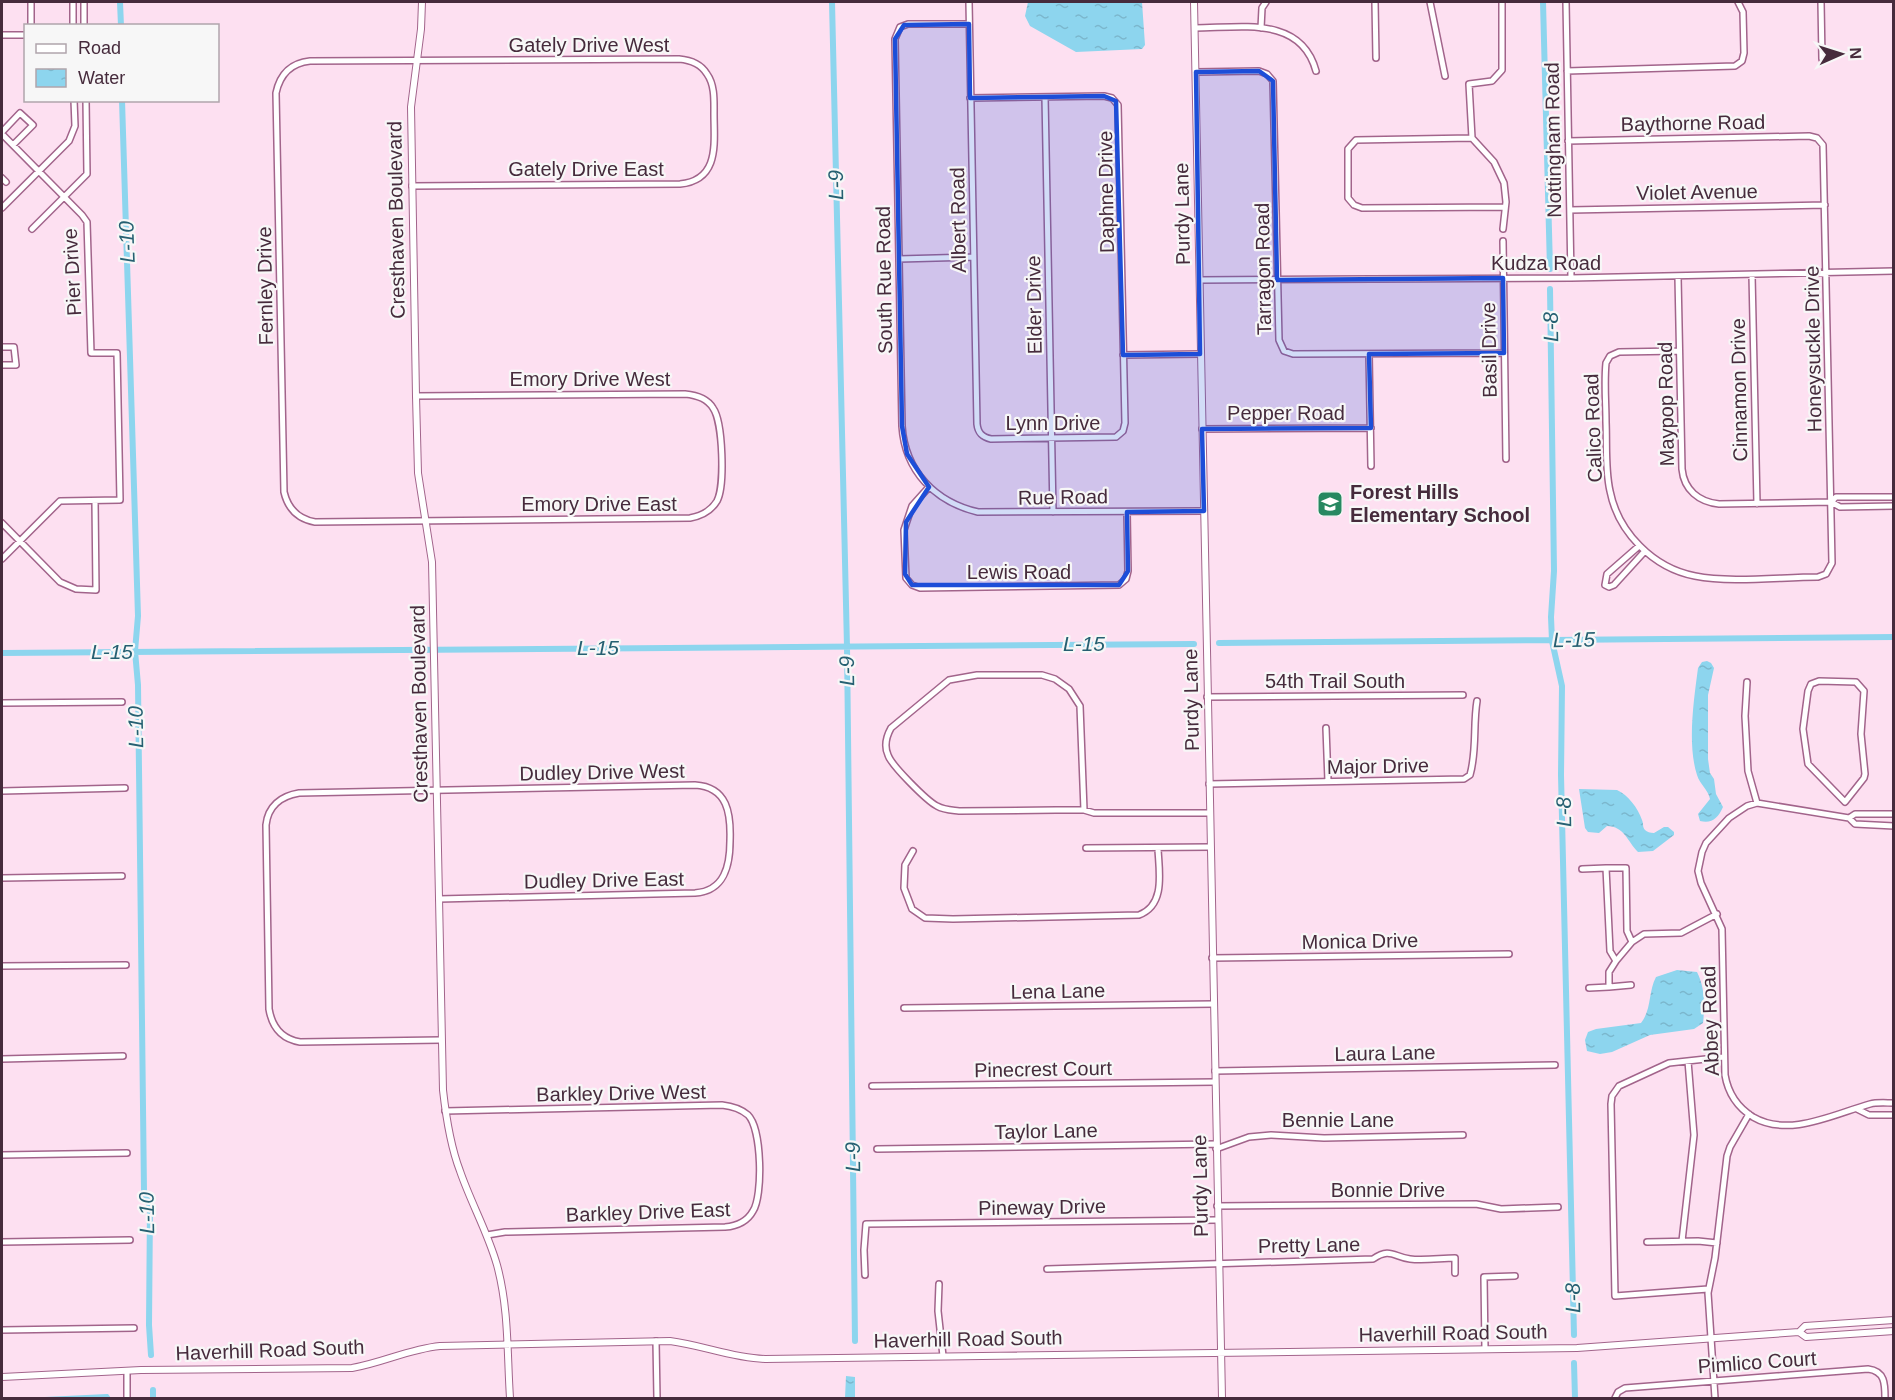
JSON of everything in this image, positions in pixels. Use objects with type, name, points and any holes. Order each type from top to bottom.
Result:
[{"type":"street","points":[[31,2],[31,24]]},
{"type":"street","points":[[73,2],[73,24]]},
{"type":"street","points":[[84,2],[84,24]]},
{"type":"street","name":"Cresthaven Boulevard","points":[[422,2],[421,29],[411,107],[416,396],[418,473],[432,562],[441,1040],[445,1111],[459,1171],[487,1235],[502,1287],[508,1344],[510,1398]]},
{"type":"street","name":"Albert Road","points":[[969,2],[977,424],[982,436]]},
{"type":"street","name":"Purdy Lane","points":[[1194,2],[1222,1398]]},
{"type":"street","points":[[1262,28],[1262,8],[1266,2]]},
{"type":"street","points":[[1376,2],[1376,58]]},
{"type":"street","points":[[1430,2],[1445,76]]},
{"type":"street","points":[[1502,2],[1503,66],[1499,75],[1492,81],[1469,84],[1472,138],[1488,154],[1499,170],[1504,183],[1503,229]]},
{"type":"street","name":"Nottingham Road","points":[[1566,2],[1571,278]]},
{"type":"street","points":[[1567,70],[1731,67],[1742,61],[1744,52],[1743,12],[1738,2]]},
{"type":"street","points":[[1821,2],[1822,59]]},
{"type":"street","name":"South Rue Road","points":[[929,488],[911,462],[903,434],[895,35],[900,27],[908,24],[969,24]]},
{"type":"street","points":[[1195,28],[1278,30],[1297,39],[1309,52],[1316,71]]},
{"type":"street","points":[[2,35],[24,35]]},
{"type":"street","name":"Gately Drive West","points":[[298,64],[310,61],[688,60],[699,65],[711,80],[714,122]]},
{"type":"street","name":"Fernley Drive","points":[[296,513],[286,500],[284,488],[276,93],[279,81],[284,74],[298,64]]},
{"type":"street","name":"Tarragon Road","points":[[1196,72],[1259,71],[1267,74],[1273,81],[1279,340],[1284,351],[1293,354],[1504,353]]},
{"type":"street","name":"Daphne Drive","points":[[970,98],[1104,96],[1112,98],[1118,105],[1124,355],[1125,423],[1123,431]]},
{"type":"street","name":"Elder Drive","points":[[1045,97],[1053,512]]},
{"type":"street","points":[[2,208],[71,137],[75,126],[74,102]]},
{"type":"street","points":[[32,229],[87,174],[86,102]]},
{"type":"street","points":[[2,133],[20,113],[33,125],[13,145]]},
{"type":"street","name":"Gately Drive East","points":[[412,186],[689,182],[704,174],[711,164],[714,148],[714,122]]},
{"type":"street","name":"Pier Drive","points":[[2,133],[82,215],[88,227],[91,353],[117,352],[120,500],[95,501]]},
{"type":"street","name":"Baythorne Road","points":[[1568,141],[1809,136],[1817,138]]},
{"type":"street","points":[[1472,138],[1361,138],[1350,145],[1347,153],[1347,194],[1354,205],[1362,208],[1505,207]]},
{"type":"street","name":"Honeysuckle Drive","points":[[1817,138],[1824,149],[1832,562]]},
{"type":"street","name":"Violet Avenue","points":[[1570,210],[1825,205]]},
{"type":"street","name":"Basil Drive","points":[[1503,241],[1506,459]]},
{"type":"street","points":[[899,259],[973,257]]},
{"type":"street","name":"Kudza Road","points":[[1200,280],[1678,277],[1893,272]]},
{"type":"street","name":"Cinnamon Drive","points":[[1752,275],[1756,504]]},
{"type":"street","name":"Maypop Road","points":[[1678,277],[1682,469],[1686,486],[1699,498],[1711,504],[1831,502],[1840,507],[1893,506]]},
{"type":"street","points":[[2,348],[14,347],[16,365],[2,365]]},
{"type":"street","name":"Calico Road","points":[[1679,351],[1620,352],[1610,356],[1605,367],[1610,492],[1620,518],[1640,546],[1671,568],[1707,578],[1818,577],[1829,571],[1832,562]]},
{"type":"street","points":[[1124,355],[1200,354]]},
{"type":"street","points":[[1369,354],[1371,466]]},
{"type":"street","name":"Emory Drive West","points":[[416,396],[693,395],[708,403],[716,413],[720,425],[720,452]]},
{"type":"street","name":"Pepper Road","points":[[1202,429],[1371,428]]},
{"type":"street","name":"Lynn Drive","points":[[982,436],[991,439],[1112,438],[1123,431]]},
{"type":"street","name":"Emory Drive East","points":[[296,513],[315,522],[694,518],[709,510],[719,496],[720,452]]},
{"type":"street","name":"Rue Road","points":[[929,488],[955,505],[978,512],[1204,511]]},
{"type":"street","name":"Lewis Road","points":[[929,488],[912,506],[906,522],[905,574],[912,585],[920,588],[1115,586],[1126,579],[1128,571],[1127,512]]},
{"type":"street","name":"Maypop Road","points":[[1831,502],[1836,497],[1893,497]]},
{"type":"street","points":[[2,523],[20,542],[60,582],[81,590],[96,590],[95,501],[60,501],[20,542],[2,559]]},
{"type":"street","points":[[1640,546],[1607,574],[1605,585],[1609,587],[1614,585],[1645,551]]},
{"type":"street","points":[[1084,810],[1080,706],[1069,689],[1055,679],[1042,675],[977,675],[949,680],[888,732],[886,746],[890,760],[933,803],[941,808],[959,811],[1084,810],[1094,813],[1210,813]]},
{"type":"street","points":[[1819,681],[1856,682],[1864,691],[1861,734],[1864,778],[1845,802],[1811,767],[1808,764],[1803,729],[1809,687],[1819,681]]},
{"type":"street","points":[[1747,682],[1745,716],[1748,771],[1757,803],[1850,818],[1855,824],[1893,826]]},
{"type":"street","name":"54th Trail South","points":[[1208,697],[1463,695]]},
{"type":"street","name":"Major Drive","points":[[1209,784],[1464,779],[1470,775],[1473,767],[1473,732],[1477,701]]},
{"type":"street","points":[[2,703],[122,702]]},
{"type":"street","points":[[1326,728],[1328,781]]},
{"type":"street","name":"Dudley Drive West","points":[[441,1040],[300,1042],[285,1037],[276,1029],[270,1017],[266,825],[269,813],[279,800],[299,793],[699,785],[715,791],[725,802],[730,816],[730,838]]},
{"type":"street","points":[[2,791],[125,788]]},
{"type":"street","name":"Abbey Road","points":[[1757,803],[1747,806],[1729,818],[1706,843],[1698,872],[1722,929],[1724,1057],[1727,1086],[1737,1104],[1749,1114],[1767,1124],[1784,1126],[1857,1109],[1872,1103],[1893,1103]]},
{"type":"street","points":[[1850,818],[1856,814],[1893,814]]},
{"type":"street","name":"Dudley Drive East","points":[[439,899],[700,892],[712,888],[724,877],[729,860],[730,838]]},
{"type":"street","points":[[1086,848],[1210,847]]},
{"type":"street","points":[[913,851],[905,865],[906,896],[912,909],[925,918],[953,919],[1139,915],[1149,909],[1157,898],[1158,849]]},
{"type":"street","points":[[1606,868],[1610,951],[1616,962]]},
{"type":"street","points":[[1582,869],[1626,868],[1627,931],[1632,942]]},
{"type":"street","points":[[2,878],[122,876]]},
{"type":"street","points":[[1609,987],[1609,972],[1632,942],[1644,934],[1681,933],[1717,914]]},
{"type":"street","name":"Monica Drive","points":[[1212,958],[1509,954]]},
{"type":"street","points":[[2,966],[126,965]]},
{"type":"street","points":[[1589,988],[1632,985]]},
{"type":"street","name":"Lena Lane","points":[[904,1008],[1213,1004]]},
{"type":"street","points":[[2,1059],[123,1056]]},
{"type":"street","points":[[1708,1289],[1615,1296],[1611,1104],[1616,1089],[1623,1083],[1669,1063],[1724,1057]]},
{"type":"street","points":[[1682,1241],[1694,1135],[1688,1061]]},
{"type":"street","name":"Laura Lane","points":[[1215,1071],[1555,1065]]},
{"type":"street","name":"Pinecrest Court","points":[[872,1086],[1215,1082]]},
{"type":"street","name":"Barkley Drive West","points":[[445,1111],[728,1106],[743,1112],[752,1121],[757,1133],[758,1161]]},
{"type":"street","name":"Abbey Road","points":[[1857,1109],[1869,1115],[1893,1115]]},
{"type":"street","points":[[1715,1398],[1708,1289],[1717,1243],[1728,1151],[1749,1114]]},
{"type":"street","name":"Bennie Lane","points":[[1216,1147],[1249,1137],[1271,1135],[1324,1138],[1462,1135]]},
{"type":"street","name":"Taylor Lane","points":[[877,1149],[1216,1147]]},
{"type":"street","points":[[2,1155],[127,1153]]},
{"type":"street","name":"Barkley Drive East","points":[[487,1235],[505,1232],[734,1226],[750,1216],[756,1205],[758,1161]]},
{"type":"street","name":"Bonnie Drive","points":[[1217,1206],[1476,1204],[1501,1209],[1558,1207]]},
{"type":"street","name":"Pineway Drive","points":[[865,1275],[866,1224],[1217,1220]]},
{"type":"street","points":[[2,1242],[130,1240]]},
{"type":"street","points":[[1647,1242],[1717,1243]]},
{"type":"street","name":"Pretty Lane","points":[[1218,1262],[1373,1259],[1380,1254],[1389,1253],[1414,1260],[1455,1258],[1455,1273]]},
{"type":"street","points":[[1047,1269],[1206,1265],[1218,1262]]},
{"type":"street","points":[[1485,1349],[1484,1277],[1515,1276]]},
{"type":"street","points":[[939,1284],[938,1311],[943,1356]]},
{"type":"street","name":"Haverhill Road South","points":[[1799,1332],[1805,1326],[1893,1320]]},
{"type":"street","points":[[2,1330],[134,1328]]},
{"type":"street","name":"Haverhill Road South","points":[[2,1377],[141,1370],[352,1368],[429,1347],[508,1344],[656,1341],[687,1343],[734,1356],[765,1359],[1577,1347],[1799,1332],[1806,1337],[1893,1331]]},
{"type":"street","points":[[656,1341],[657,1398]]},
{"type":"street","name":"Pimlico Court","points":[[1615,1398],[1618,1392],[1625,1388],[1872,1370],[1880,1373],[1884,1380],[1885,1398]]},
{"type":"street","points":[[127,1371],[127,1398]]},
{"type":"highlighted area","points":[[969,24],[970,98],[1104,96],[1116,101],[1123,355],[1200,354],[1196,72],[1259,71],[1273,81],[1277,280],[1503,278],[1504,353],[1369,354],[1371,428],[1202,429],[1204,511],[1127,512],[1128,571],[1119,585],[912,585],[905,574],[906,522],[929,487],[907,454],[902,426],[895,39],[904,25]]},
{"type":"water","points":[[1028,2],[1142,2],[1145,45],[1142,49],[1076,52],[1030,26],[1025,16]]},
{"type":"water","points":[[1707,661],[1714,668],[1708,695],[1708,759],[1716,794],[1723,807],[1714,819],[1704,822],[1700,821],[1698,814],[1710,799],[1697,775],[1692,736],[1698,668],[1702,662]]},
{"type":"water","points":[[1579,789],[1617,790],[1625,795],[1635,807],[1646,831],[1654,833],[1668,827],[1674,835],[1653,851],[1638,852],[1622,832],[1613,827],[1607,826],[1599,833],[1588,832],[1585,828]]},
{"type":"water","points":[[1677,970],[1697,972],[1704,997],[1703,1023],[1694,1029],[1650,1035],[1612,1052],[1600,1054],[1587,1051],[1585,1040],[1588,1032],[1641,1023],[1647,1012],[1656,977]]},
{"type":"water","points":[[846,1376],[855,1377],[855,1398],[845,1398]]},
{"type":"water","points":[[107,1394],[111,1398],[24,1398]]},
{"type":"waterway","name":"L-10","points":[[120,2],[121,24]]},
{"type":"waterway","name":"L-9","points":[[832,2],[847,647],[855,1341]]},
{"type":"waterway","name":"L-8","points":[[1543,2],[1550,269]]},
{"type":"waterway","name":"L-10","points":[[122,102],[138,616],[135,651],[138,685],[144,1191],[150,1207],[151,1355]]},
{"type":"waterway","name":"L-8","points":[[1550,289],[1554,571],[1551,617],[1552,641],[1562,686],[1561,775],[1574,1335]]},
{"type":"waterway","name":"L-15","points":[[1219,643],[1894,637]]},
{"type":"waterway","name":"L-15","points":[[2,653],[1194,644]]},
{"type":"waterway","name":"L-8","points":[[1574,1363],[1575,1398]]},
{"type":"waterway","name":"L-10","points":[[153,1390],[153,1398]]},
{"type":"place","name":"Forest Hills Elementary School","points":[[1330,504]]}]
